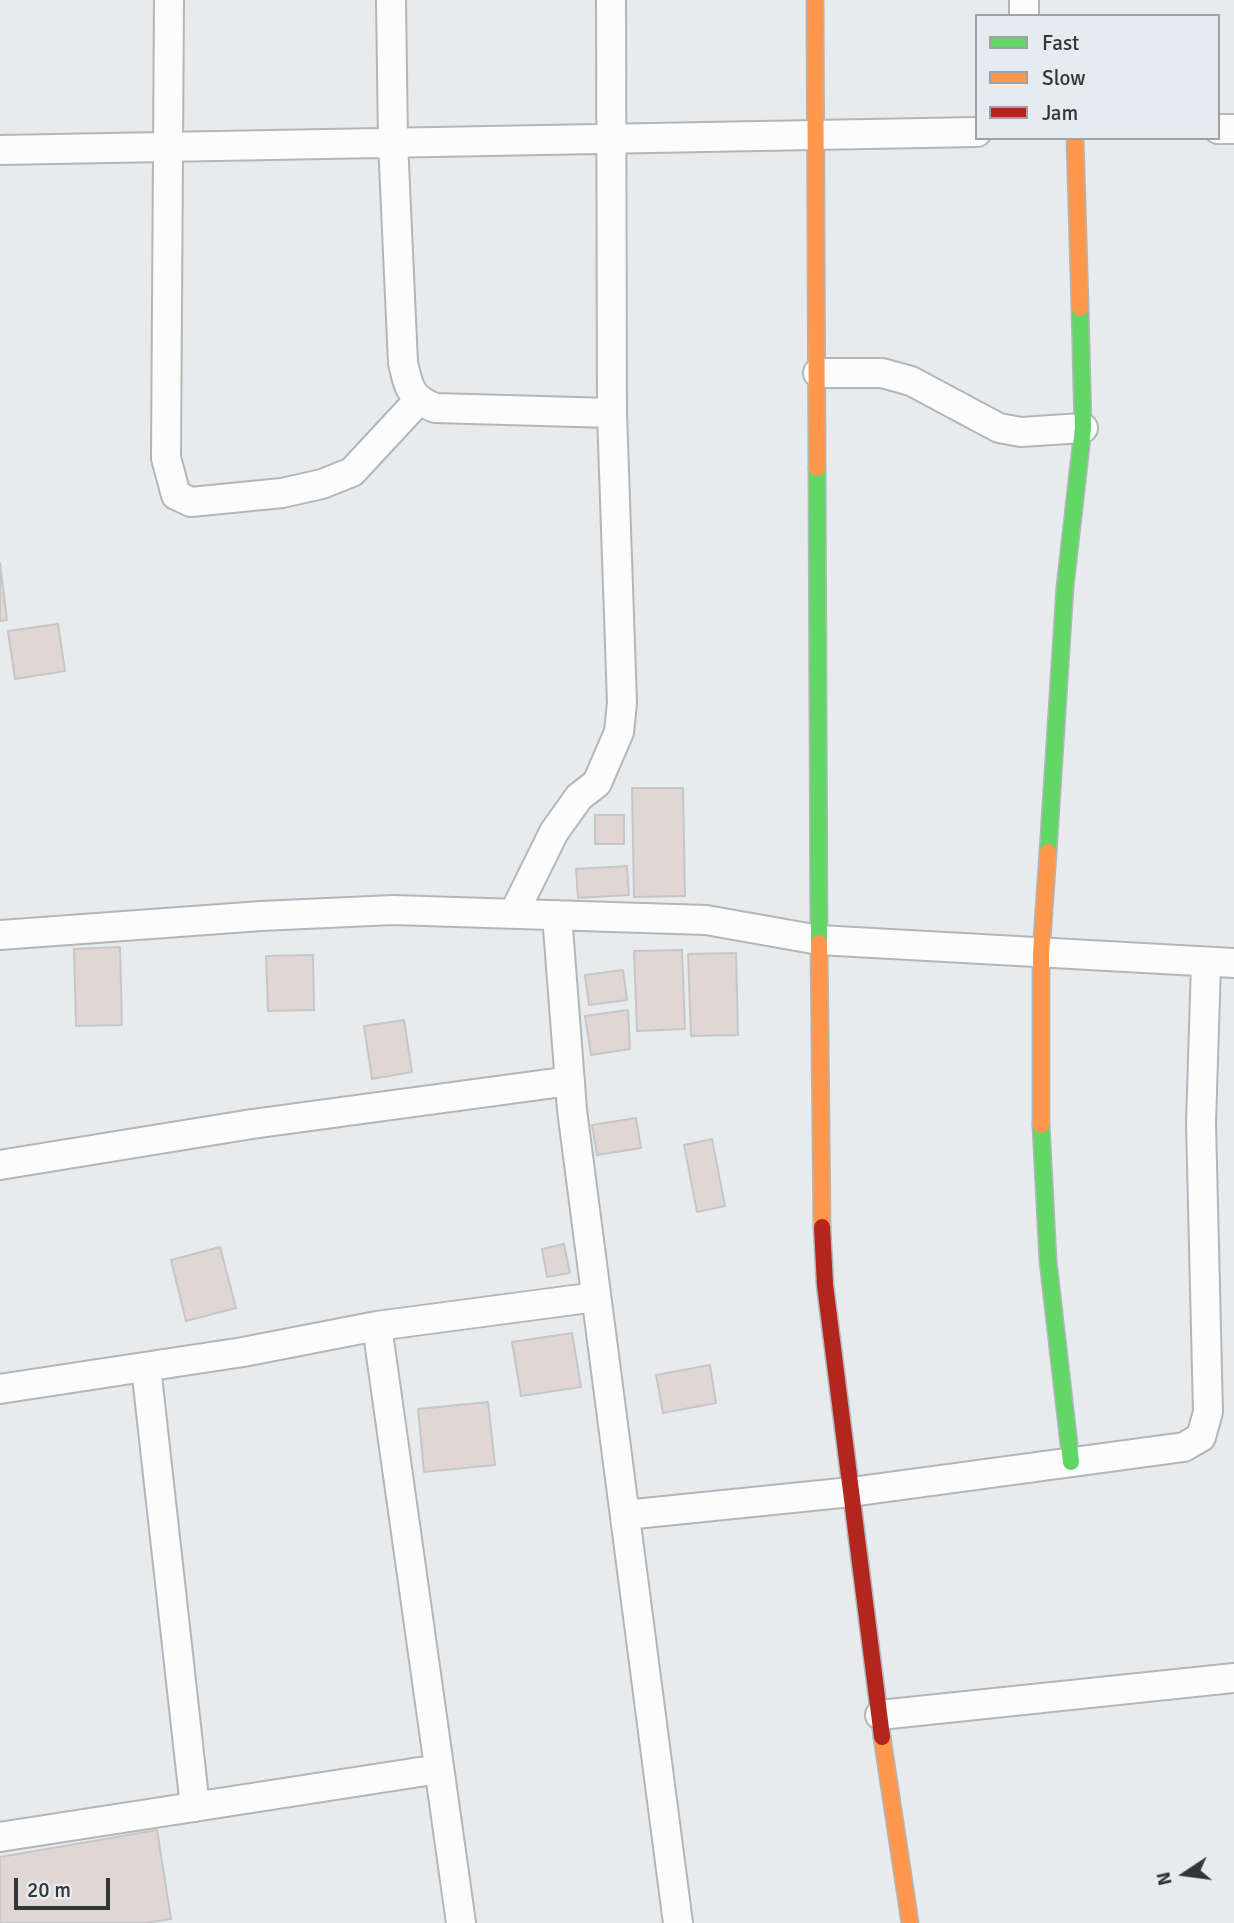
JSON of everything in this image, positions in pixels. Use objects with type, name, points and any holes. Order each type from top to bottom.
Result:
[{"type":"street","points":[[169,0],[166,458],[176,495],[191,502],[282,493],[322,484],[352,472],[418,401]]},
{"type":"street","points":[[391,0],[393,142],[403,363],[408,384],[418,401],[435,408],[612,413]]},
{"type":"street","points":[[514,913],[554,832],[579,797],[597,783],[619,732],[622,703],[612,413],[611,0]]},
{"type":"street","points":[[815,0],[820,1182],[825,1285],[850,1492],[910,1923]]},
{"type":"street","points":[[0,150],[975,132]]},
{"type":"street","points":[[1071,1462],[1048,1261],[1040,1111],[1041,954],[1065,587],[1083,428],[1075,140]]},
{"type":"street","points":[[818,373],[882,373],[911,381],[999,428],[1021,432],[1083,428]]},
{"type":"street","points":[[0,935],[367,911],[514,913],[706,920],[819,940],[1220,963],[1201,1123],[1208,1412],[1201,1437],[1184,1447],[850,1492],[625,1516]]},
{"type":"street","points":[[556,915],[570,1081],[596,1297],[678,1923]]},
{"type":"street","points":[[0,1165],[252,1124],[570,1081]]},
{"type":"street","points":[[0,1389],[243,1352],[377,1325],[596,1297]]},
{"type":"street","points":[[377,1325],[461,1923]]},
{"type":"street","points":[[145,1367],[195,1807]]},
{"type":"street","points":[[880,1715],[1234,1678]]},
{"type":"street","points":[[0,1838],[439,1769]]},
{"type":"building","points":[[0,563],[7,620],[0,621]]},
{"type":"building","points":[[58,624],[65,671],[15,679],[8,631]]},
{"type":"building","points":[[632,788],[683,788],[685,896],[634,897]]},
{"type":"building","points":[[595,815],[624,815],[624,844],[595,844]]},
{"type":"building","points":[[627,866],[629,895],[578,898],[576,869]]},
{"type":"building","points":[[120,947],[122,1025],[76,1026],[74,949]]},
{"type":"building","points":[[682,950],[685,1029],[637,1031],[634,951]]},
{"type":"building","points":[[736,953],[738,1035],[691,1036],[688,954]]},
{"type":"building","points":[[313,955],[314,1010],[268,1011],[266,956]]},
{"type":"building","points":[[623,970],[627,1000],[589,1005],[585,975]]},
{"type":"building","points":[[628,1010],[630,1049],[591,1055],[585,1016]]},
{"type":"building","points":[[404,1020],[412,1072],[372,1079],[364,1026]]},
{"type":"building","points":[[636,1118],[641,1148],[597,1155],[592,1125]]},
{"type":"building","points":[[712,1139],[725,1206],[697,1212],[684,1145]]},
{"type":"building","points":[[564,1244],[570,1273],[547,1277],[542,1249]]},
{"type":"building","points":[[220,1247],[236,1308],[186,1321],[171,1260]]},
{"type":"building","points":[[572,1333],[581,1387],[521,1396],[512,1342]]},
{"type":"building","points":[[710,1365],[716,1403],[663,1413],[656,1375]]},
{"type":"building","points":[[488,1402],[495,1465],[424,1472],[418,1409]]},
{"type":"building","points":[[157,1830],[171,1919],[146,1923],[0,1923],[0,1857]]},
{"type":"traffic: fast","points":[[1048,852],[1065,587],[1083,428],[1080,308]]},
{"type":"traffic: fast","points":[[817,468],[819,943]]},
{"type":"traffic: fast","points":[[1041,1125],[1048,1261],[1071,1462]]},
{"type":"traffic: slow","points":[[815,0],[817,468]]},
{"type":"traffic: slow","points":[[1075,140],[1080,308]]},
{"type":"traffic: slow","points":[[1041,1125],[1041,954],[1048,852]]},
{"type":"traffic: slow","points":[[819,943],[822,1227]]},
{"type":"traffic: slow","points":[[882,1737],[910,1923]]},
{"type":"traffic: jam","points":[[822,1227],[825,1285],[882,1737]]}]
